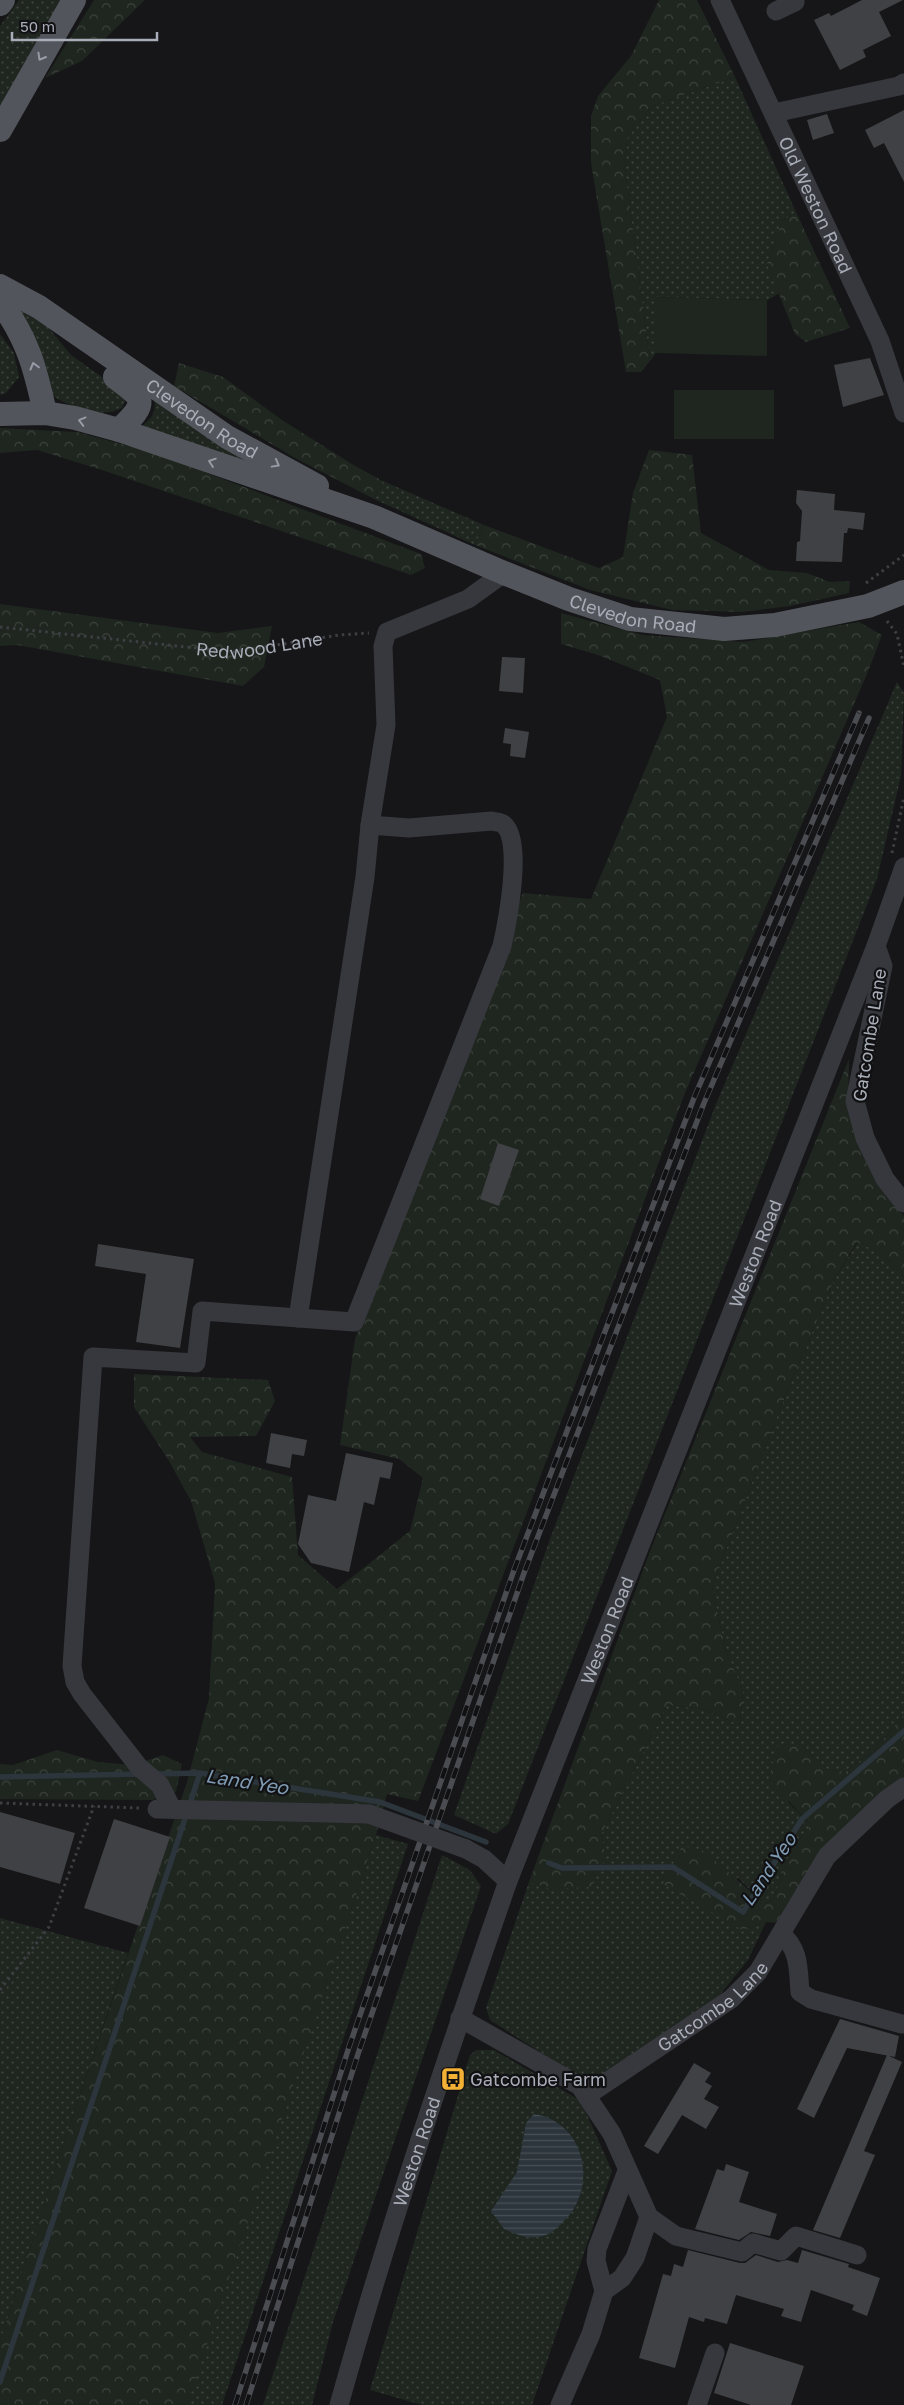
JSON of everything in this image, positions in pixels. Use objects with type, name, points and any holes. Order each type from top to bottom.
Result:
[{"type":"main road","points":[[0,4],[3,0]]},
{"type":"main road","points":[[0,130],[74,0]]},
{"type":"main road","name":"Clevedon Road","points":[[0,286],[39,307],[227,437],[374,517]]},
{"type":"main road","points":[[0,301],[18,326],[30,352],[45,414]]},
{"type":"main road","name":"Clevedon Road","points":[[39,307],[79,351],[137,393],[140,407],[119,430]]},
{"type":"main road","name":"Clevedon Road","points":[[0,414],[45,414],[74,418],[119,430],[374,517],[504,574],[569,599],[630,619],[724,629],[775,626],[868,606],[904,592]]},
{"type":"street","name":"Old Weston Road","points":[[720,0],[880,342],[904,413]]},
{"type":"street","points":[[776,11],[796,1]]},
{"type":"street","points":[[774,113],[899,86],[904,83]]},
{"type":"street","points":[[298,1318],[365,877],[370,824],[386,725],[383,646],[387,632],[468,599],[504,574]]},
{"type":"street","points":[[370,824],[410,828],[492,821],[503,824],[509,833],[514,849],[509,914],[502,946],[354,1322],[202,1311],[196,1363],[93,1357],[72,1666],[75,1682],[82,1694],[139,1767],[160,1785],[165,1809],[369,1814],[466,1848],[484,1859],[508,1881]]},
{"type":"street","name":"Weston Road","points":[[339,2405],[356,2343],[460,2018],[508,1881],[903,875]]},
{"type":"street","name":"Gatcombe Lane","points":[[876,946],[884,966],[855,1101],[869,1146],[885,1179],[904,1203]]},
{"type":"street","name":"Gatcombe Lane","points":[[580,2086],[595,2090],[606,2084],[731,1999],[758,1972],[827,1856],[887,1799],[904,1787]]},
{"type":"street","points":[[781,1934],[791,1942],[797,1959],[800,1992],[811,1999],[902,2024]]},
{"type":"street","points":[[460,2018],[580,2086],[612,2134],[649,2217],[676,2236],[742,2252],[753,2243],[780,2251],[796,2236],[857,2255]]},
{"type":"street","points":[[560,2405],[591,2334],[604,2291],[596,2261],[597,2249],[627,2171]]},
{"type":"street","points":[[604,2291],[622,2278],[635,2258],[649,2217]]},
{"type":"street","points":[[697,2405],[715,2353]]},
{"type":"path","name":"Redwood Lane","points":[[0,627],[233,652],[340,635],[387,632]]},
{"type":"path","points":[[0,1804],[165,1809]]},
{"type":"path","points":[[0,1990],[49,1927],[94,1806]]},
{"type":"green space","points":[[19,0],[62,0],[0,106],[0,26]]},
{"type":"green space","points":[[94,0],[145,0],[82,61],[45,78]]},
{"type":"green space","points":[[659,0],[697,0],[735,77],[652,106],[627,138],[625,169],[650,361],[641,372],[626,372],[591,163],[591,116],[598,96],[631,56]]},
{"type":"green space","points":[[735,77],[796,212],[782,221],[767,264],[780,293],[767,300],[656,297],[656,353],[650,361],[625,169],[627,138],[652,106]]},
{"type":"green space","points":[[796,212],[850,328],[806,342],[795,334],[767,264],[782,221]]},
{"type":"green space","points":[[5,297],[42,320],[71,355],[123,392],[125,401],[122,408],[105,412],[87,411],[53,396]]},
{"type":"green space","points":[[656,297],[767,300],[767,356],[656,353]]},
{"type":"green space","points":[[0,334],[14,353],[19,377],[6,393],[0,395]]},
{"type":"green space","points":[[179,363],[223,377],[282,420],[355,466],[383,481],[374,499],[295,458],[174,386]]},
{"type":"green space","points":[[674,390],[774,390],[774,439],[674,439]]},
{"type":"green space","points":[[154,398],[262,466],[142,426],[153,414],[155,407]]},
{"type":"green space","points":[[0,428],[77,432],[154,453],[421,554],[425,568],[411,575],[102,470],[37,450],[0,453]]},
{"type":"green space","points":[[649,450],[692,455],[701,533],[769,570],[807,573],[830,582],[850,581],[849,593],[790,606],[742,612],[672,610],[590,590],[475,545],[484,525],[599,568],[623,557],[633,493]]},
{"type":"green space","points":[[383,481],[484,525],[475,545],[374,499]]},
{"type":"green space","points":[[0,604],[218,633],[272,626],[264,667],[243,686],[17,645],[0,646]]},
{"type":"green space","points":[[561,613],[643,635],[744,642],[859,622],[882,635],[867,674],[685,1093],[418,1801],[387,1794],[376,1835],[187,2405],[0,2405],[0,2342],[64,2142],[187,1782],[209,1698],[215,1583],[191,1501],[169,1461],[134,1407],[134,1374],[268,1380],[275,1401],[256,1436],[190,1437],[202,1452],[292,1477],[298,1555],[337,1589],[410,1531],[423,1478],[399,1459],[340,1445],[355,1339],[523,893],[591,899],[667,717],[660,680],[598,655],[561,644]]},
{"type":"green space","points":[[897,682],[904,693],[901,776],[877,879],[508,1824],[496,1834],[454,1815],[550,1539],[716,1104]]},
{"type":"green space","points":[[849,1059],[848,1103],[879,1186],[904,1216],[904,1277],[882,1254],[857,1242],[834,1280],[780,1409],[712,1587],[726,1651],[743,1691],[740,1725],[703,1709],[667,1705],[601,1835],[606,1857],[591,1887],[552,1889],[529,1882],[650,1551]]},
{"type":"green space","points":[[858,1242],[882,1253],[904,1277],[904,1715],[873,1751],[845,1772],[827,1769],[802,1746],[788,1802],[811,1825],[790,1851],[774,1898],[765,1904],[737,1877],[742,1930],[766,1922],[748,1960],[719,1996],[606,2074],[585,2078],[574,2074],[490,2020],[486,2008],[529,1882],[552,1889],[606,1857],[601,1835],[667,1705],[703,1709],[740,1725],[743,1691],[726,1651],[712,1587],[780,1409],[834,1280]]},
{"type":"green space","points":[[904,1715],[904,1797],[860,1832],[779,1923],[766,1922],[742,1930],[663,1884],[682,1846],[704,1851],[765,1904],[774,1898],[790,1851],[811,1825],[769,1780],[776,1747],[802,1746],[827,1769],[845,1772],[873,1751]]},
{"type":"green space","points":[[57,1750],[98,1762],[133,1765],[163,1755],[182,1764],[176,1792],[152,1800],[0,1799],[0,1764],[13,1765]]},
{"type":"green space","points":[[376,1835],[408,1844],[222,2405],[186,2405]]},
{"type":"green space","points":[[442,1855],[470,1870],[481,1886],[333,2322],[312,2405],[263,2405]]},
{"type":"green space","points":[[0,1918],[128,1953],[64,2142],[0,2342]]},
{"type":"green space","points":[[476,2050],[494,2050],[581,2101],[612,2171],[532,2405],[422,2405],[370,2390],[470,2055]]},
{"type":"shaded area","points":[[534,2114],[552,2120],[566,2129],[576,2143],[582,2158],[583,2175],[581,2192],[574,2208],[563,2222],[548,2234],[529,2237],[504,2229],[491,2211],[517,2172],[526,2123]]},
{"type":"building","points":[[862,0],[903,0],[879,12],[891,36],[863,50],[866,57],[840,70],[814,20],[829,13],[831,16]]},
{"type":"building","points":[[904,110],[904,182],[884,143],[874,148],[865,130]]},
{"type":"building","points":[[827,114],[834,133],[813,140],[807,120]]},
{"type":"building","points":[[870,358],[884,395],[843,407],[834,365]]},
{"type":"building","points":[[797,490],[835,494],[834,510],[865,513],[863,530],[848,528],[847,533],[844,533],[842,562],[796,561],[797,542],[800,541],[802,511],[796,503]]},
{"type":"building","points":[[502,657],[525,658],[523,693],[499,691]]},
{"type":"building","points":[[505,728],[529,732],[525,758],[510,756],[511,744],[503,743]]},
{"type":"building","points":[[498,1143],[519,1150],[499,1206],[480,1199]]},
{"type":"building","points":[[98,1244],[194,1259],[180,1348],[136,1342],[146,1274],[95,1266]]},
{"type":"building","points":[[271,1433],[307,1440],[304,1456],[292,1454],[290,1468],[266,1463]]},
{"type":"building","points":[[346,1453],[393,1463],[390,1479],[380,1477],[374,1505],[364,1502],[349,1572],[311,1563],[298,1544],[308,1495],[336,1501]]},
{"type":"building","points":[[0,1812],[75,1833],[60,1884],[0,1867]]},
{"type":"building","points":[[114,1819],[170,1837],[140,1926],[84,1908]]},
{"type":"building","points":[[840,2019],[899,2036],[895,2057],[847,2048],[814,2118],[797,2109]]},
{"type":"building","points":[[887,2055],[902,2062],[864,2151],[875,2155],[840,2238],[813,2230]]},
{"type":"building","points":[[694,2063],[711,2073],[705,2082],[712,2086],[704,2099],[719,2107],[706,2129],[682,2115],[658,2154],[644,2146]]},
{"type":"building","points":[[726,2164],[749,2172],[739,2202],[777,2214],[770,2236],[751,2232],[739,2240],[695,2229],[717,2169],[724,2171]]},
{"type":"building","points":[[688,2250],[740,2263],[745,2263],[756,2255],[778,2262],[787,2260],[798,2263],[802,2250],[849,2264],[848,2267],[880,2278],[867,2316],[852,2310],[854,2305],[811,2290],[801,2322],[781,2316],[784,2309],[736,2295],[727,2324],[705,2318],[704,2322],[689,2317],[675,2368],[639,2358],[663,2274],[671,2276],[674,2264],[683,2267]]},
{"type":"building","points":[[730,2343],[804,2366],[791,2405],[751,2405],[714,2393]]},
{"type":"waterway","name":"Land Yeo","points":[[549,1863],[562,1868],[673,1867],[743,1912],[802,1819],[904,1731]]},
{"type":"waterway","name":"Land Yeo","points":[[155,1774],[200,1773],[380,1802],[486,1842]]},
{"type":"waterway","points":[[0,2382],[200,1773]]},
{"type":"waterway","name":"Land Yeo","points":[[0,1777],[140,1774]]},
{"type":"railway","points":[[235,2405],[349,2047],[514,1570],[694,1098],[859,713]]},
{"type":"railway","points":[[246,2405],[359,2051],[524,1573],[704,1103],[869,718]]},
{"type":"place","name":"Gatcombe Farm","points":[[453,2079]]}]
